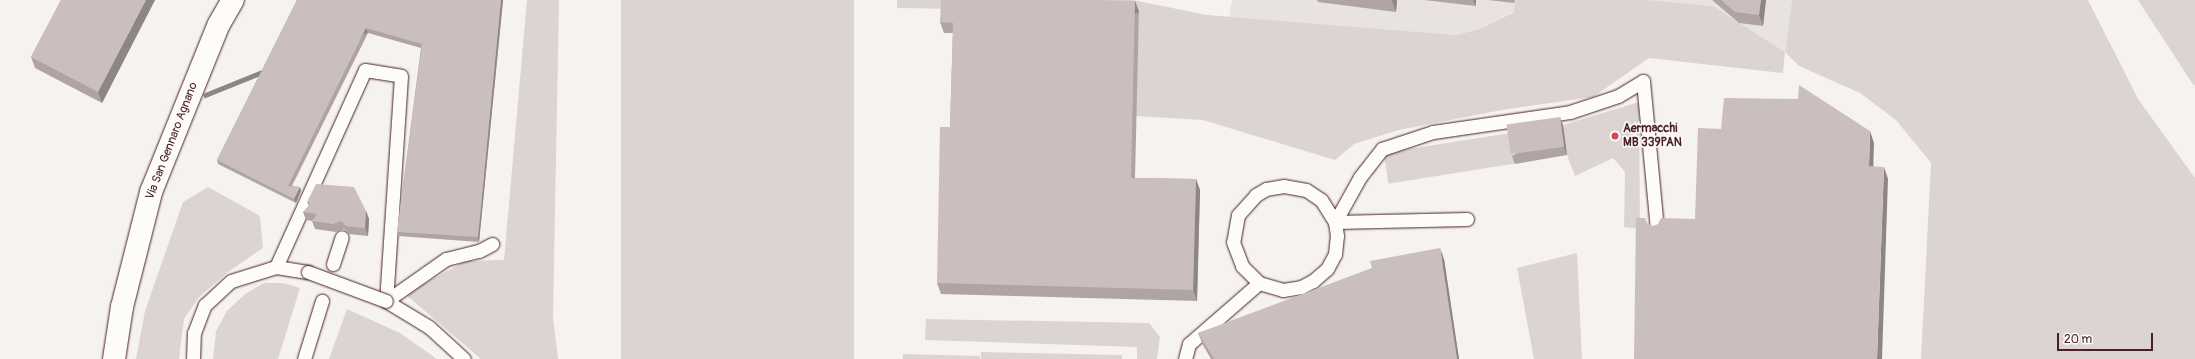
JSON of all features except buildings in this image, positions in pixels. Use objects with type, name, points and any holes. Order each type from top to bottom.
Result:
[{"type":"main road","name":"Via San Gennaro Agnano","points":[[114,359],[122,307],[151,192],[219,24],[233,0]]},
{"type":"lane","points":[[219,24],[239,0]]},
{"type":"lane","points":[[276,268],[365,70],[401,76],[386,301]]},
{"type":"lane","points":[[1335,222],[1360,177],[1382,149],[1432,132],[1570,112],[1618,96],[1643,81],[1657,229]]},
{"type":"lane","points":[[1284,186],[1306,190],[1321,200],[1335,222],[1337,236],[1335,254],[1326,269],[1313,282],[1301,287],[1283,290],[1259,283],[1242,266],[1233,242],[1238,215],[1256,195],[1266,189],[1284,186]]},
{"type":"lane","points":[[1335,222],[1467,219]]},
{"type":"lane","points":[[333,264],[342,237]]},
{"type":"lane","points":[[386,301],[446,259],[479,251],[492,244]]},
{"type":"lane","points":[[194,359],[194,333],[205,305],[231,281],[276,268],[308,272],[386,301],[429,327],[464,359]]},
{"type":"lane","points":[[1185,359],[1189,344],[1259,283]]},
{"type":"lane","points":[[304,359],[322,301]]},
{"type":"shaded area","points":[[527,0],[559,0],[553,317],[558,359],[481,359],[405,294],[466,261],[504,260]]},
{"type":"shaded area","points":[[621,0],[854,0],[854,359],[621,359]]},
{"type":"shaded area","points":[[897,0],[1133,0],[1207,15],[1456,35],[1480,29],[1514,12],[1515,0],[1648,0],[1713,6],[1785,52],[1783,73],[1649,58],[1593,97],[1502,110],[1399,130],[1354,144],[1335,160],[1203,120],[1136,116],[1139,12],[897,8]]},
{"type":"shaded area","points":[[1232,0],[1515,0],[1514,11],[1480,29],[1456,35],[1229,17]]},
{"type":"shaded area","points":[[1648,0],[1792,0],[1785,52],[1713,6]]},
{"type":"shaded area","points":[[1792,0],[2088,0],[2138,99],[2195,178],[2195,359],[1921,359],[1931,163],[1896,120],[1860,93],[1799,66],[1785,52]]},
{"type":"shaded area","points":[[2138,0],[2195,0],[2195,86],[2192,83]]},
{"type":"shaded area","points":[[1639,102],[1640,229],[1624,227],[1625,172],[1613,158],[1575,176],[1567,155],[1563,125]]},
{"type":"shaded area","points":[[1510,133],[1515,164],[1388,184],[1384,153]]},
{"type":"shaded area","points":[[208,187],[260,216],[263,248],[228,272],[199,297],[184,319],[179,359],[136,359],[145,311],[183,202]]},
{"type":"shaded area","points":[[1577,253],[1582,359],[1534,359],[1517,268]]},
{"type":"shaded area","points":[[264,283],[283,283],[300,288],[278,359],[213,359],[216,331],[227,311],[245,294]]},
{"type":"shaded area","points":[[347,309],[400,333],[437,359],[329,359]]},
{"type":"shaded area","points":[[926,319],[1149,323],[1160,337],[1157,359],[1137,359],[1137,347],[925,340]]},
{"type":"shaded area","points":[[981,352],[1122,355],[1122,359],[981,359]]},
{"type":"shaded area","points":[[903,354],[980,356],[980,359],[903,359]]},
{"type":"place","name":"Aermacchi MB 339PAN","points":[[1615,136]]}]
